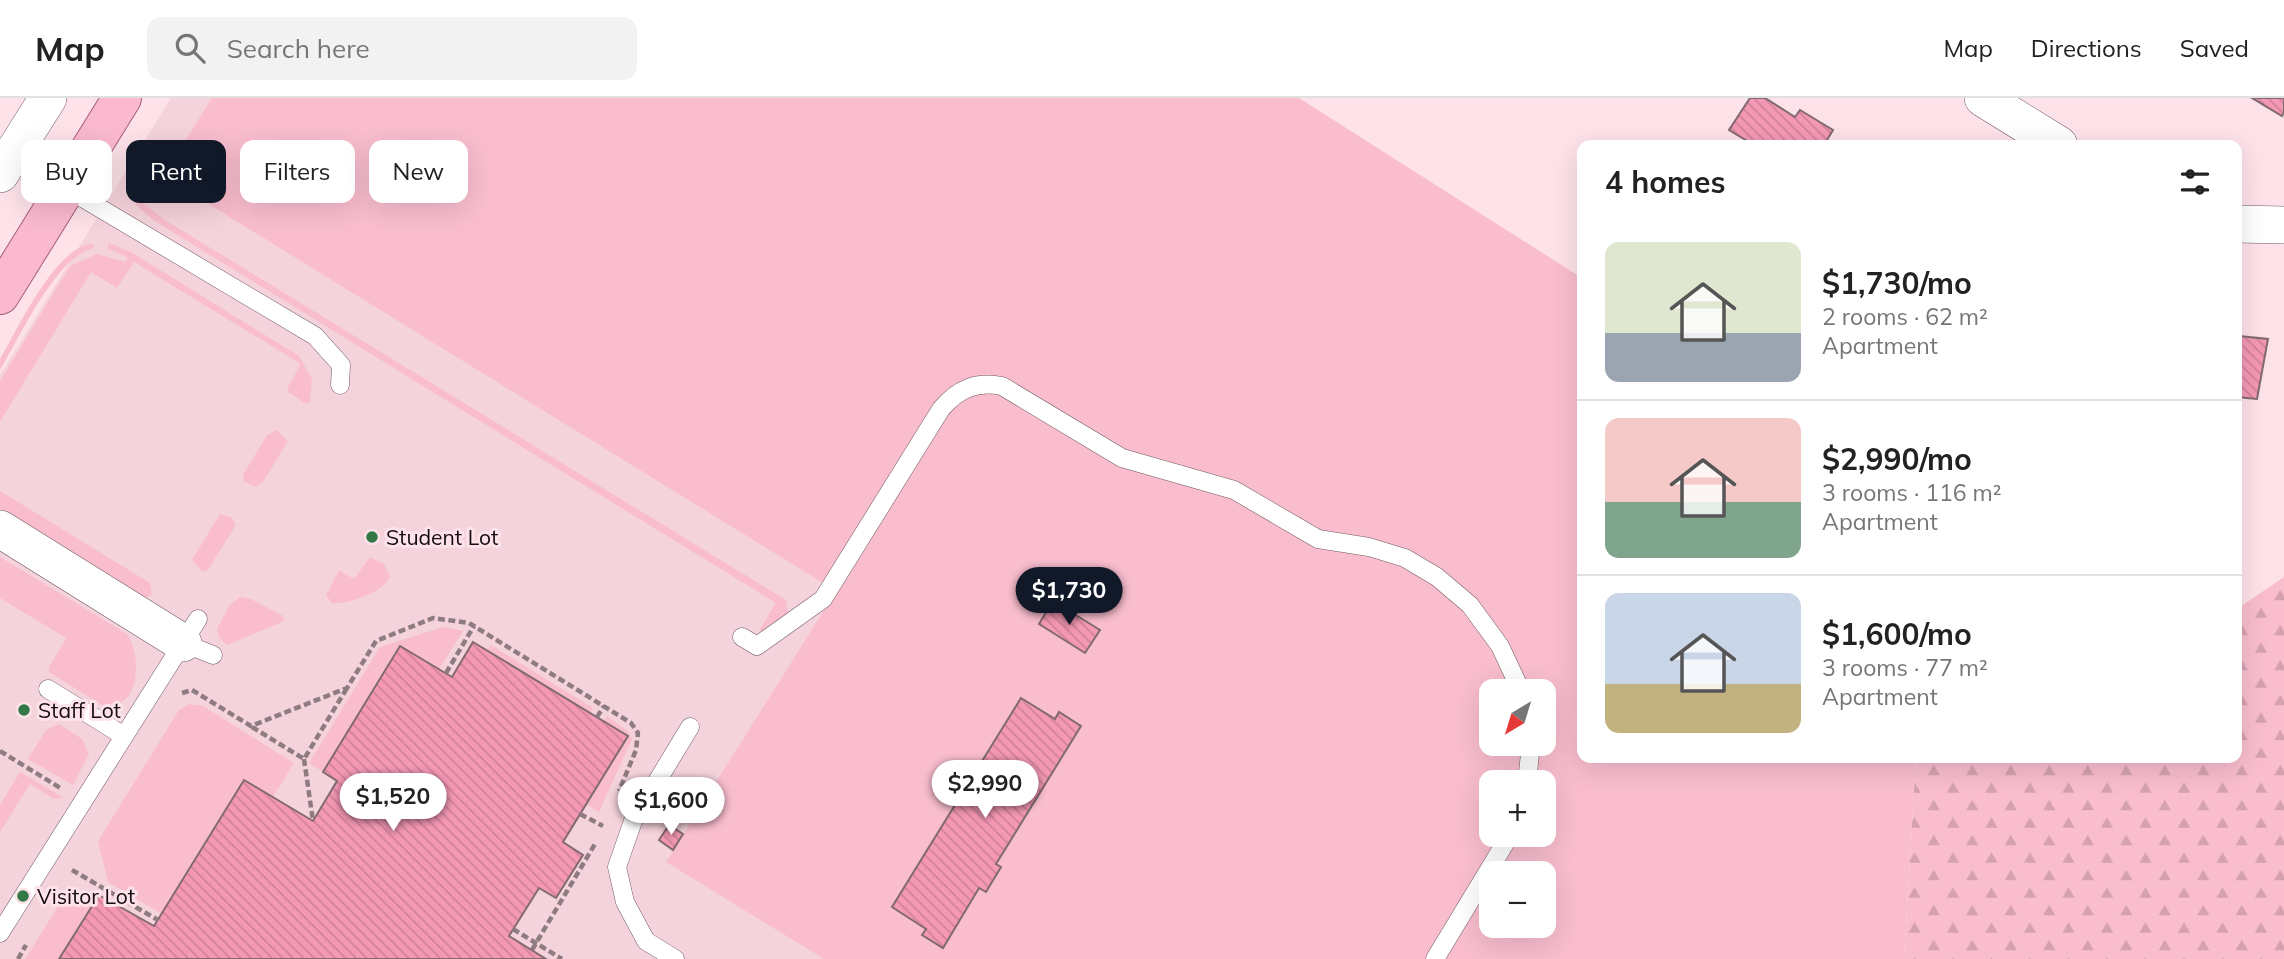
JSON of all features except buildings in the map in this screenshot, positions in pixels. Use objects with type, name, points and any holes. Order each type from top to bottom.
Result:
[{"type":"main road","points":[[96,140],[122,98]]},
{"type":"main road","points":[[0,295],[57,203]]},
{"type":"street","points":[[0,174],[48,98]]},
{"type":"street","points":[[1983,98],[2051,140]]},
{"type":"street","points":[[2242,224],[2284,225]]},
{"type":"street","points":[[0,529],[198,639]]},
{"type":"lane","points":[[91,203],[315,336],[341,365],[340,385]]},
{"type":"lane","points":[[742,636],[757,646],[823,599],[941,408],[964,389],[985,383],[1002,386],[1122,458],[1234,489],[1318,539],[1369,547],[1405,558],[1437,577],[1471,605],[1500,646],[1515,679]]},
{"type":"lane","points":[[0,933],[124,736],[198,639]]},
{"type":"lane","points":[[48,689],[124,736]]},
{"type":"lane","points":[[676,959],[646,941],[625,902],[617,867],[633,821],[690,727]]},
{"type":"lane","points":[[1435,959],[1503,847]]},
{"type":"path","points":[[313,821],[304,759],[376,641],[433,618],[474,626],[631,723],[638,733],[636,750],[614,801]]},
{"type":"path","points":[[446,673],[474,626]]},
{"type":"path","points":[[251,726],[347,688]]},
{"type":"path","points":[[174,705],[181,694],[192,690],[304,759]]},
{"type":"path","points":[[597,718],[604,706]]},
{"type":"path","points":[[0,751],[82,800]]},
{"type":"path","points":[[580,814],[603,827]]},
{"type":"path","points":[[532,950],[588,860],[608,814]]},
{"type":"path","points":[[65,881],[79,859]]},
{"type":"path","points":[[72,870],[158,920]]},
{"type":"path","points":[[513,929],[562,959]]},
{"type":"path","points":[[18,959],[31,937]]},
{"type":"shaded area","points":[[171,98],[1261,98],[1544,679],[1479,679],[1479,756],[1556,756],[1556,705],[1577,748],[1577,763],[1588,763],[1824,959],[0,959],[0,375],[106,203],[112,203],[112,194],[126,171],[126,203],[226,203],[226,140],[145,140]]},
{"type":"green space","points":[[212,98],[1299,98],[1577,275],[1577,763],[1916,763],[1904,959],[824,959],[666,862],[836,591],[207,203],[226,203],[226,140],[186,140]]},
{"type":"green space","points":[[134,203],[143,203],[165,220],[786,600],[788,615],[761,633],[760,629],[776,603],[153,220]]},
{"type":"green space","points":[[109,243],[131,252],[299,356],[312,379],[310,402],[304,403],[288,392],[288,387],[301,364],[134,262],[117,288],[91,272],[0,422],[0,381],[70,266],[97,254],[125,262],[128,258],[107,248]]},
{"type":"green space","points":[[93,244],[94,248],[80,254],[53,281],[0,370],[0,359],[52,273],[65,258],[79,248]]},
{"type":"green space","points":[[277,430],[288,441],[263,482],[255,487],[244,481],[243,475],[267,435]]},
{"type":"green space","points":[[0,491],[150,583],[152,595],[145,598],[0,511]]},
{"type":"green space","points":[[220,514],[232,518],[236,525],[207,571],[203,572],[192,560]]},
{"type":"green space","points":[[0,557],[127,634],[132,644],[136,669],[130,693],[123,701],[113,705],[100,704],[49,672],[49,667],[66,638],[0,598]]},
{"type":"green space","points":[[370,557],[384,564],[390,577],[386,583],[364,596],[347,602],[332,603],[326,595],[339,571],[354,579]]},
{"type":"green space","points":[[2284,577],[2284,959],[1904,959],[1916,763],[2242,763],[2242,606]]},
{"type":"green space","points":[[240,597],[251,599],[283,616],[284,621],[228,645],[220,639],[217,629],[229,606]]},
{"type":"green space","points":[[443,627],[463,631],[439,669],[400,646],[323,772],[309,763],[380,647]]},
{"type":"green space","points":[[491,645],[593,708],[590,713],[487,650]]},
{"type":"green space","points":[[189,704],[203,706],[294,763],[273,797],[243,780],[162,914],[108,882],[98,841],[179,710]]},
{"type":"green space","points":[[607,716],[628,731],[632,739],[599,812],[586,804],[627,736],[604,721]]},
{"type":"green space","points":[[59,724],[82,739],[89,754],[73,785],[28,759],[46,730]]},
{"type":"green space","points":[[20,772],[64,798],[54,799],[30,784],[0,832],[0,805]]},
{"type":"green space","points":[[99,895],[59,959],[25,959],[59,905]]},
{"type":"place","name":"Student Lot","points":[[372,537]]},
{"type":"place","name":"Staff Lot","points":[[24,710]]},
{"type":"place","name":"Visitor Lot","points":[[23,896]]}]
